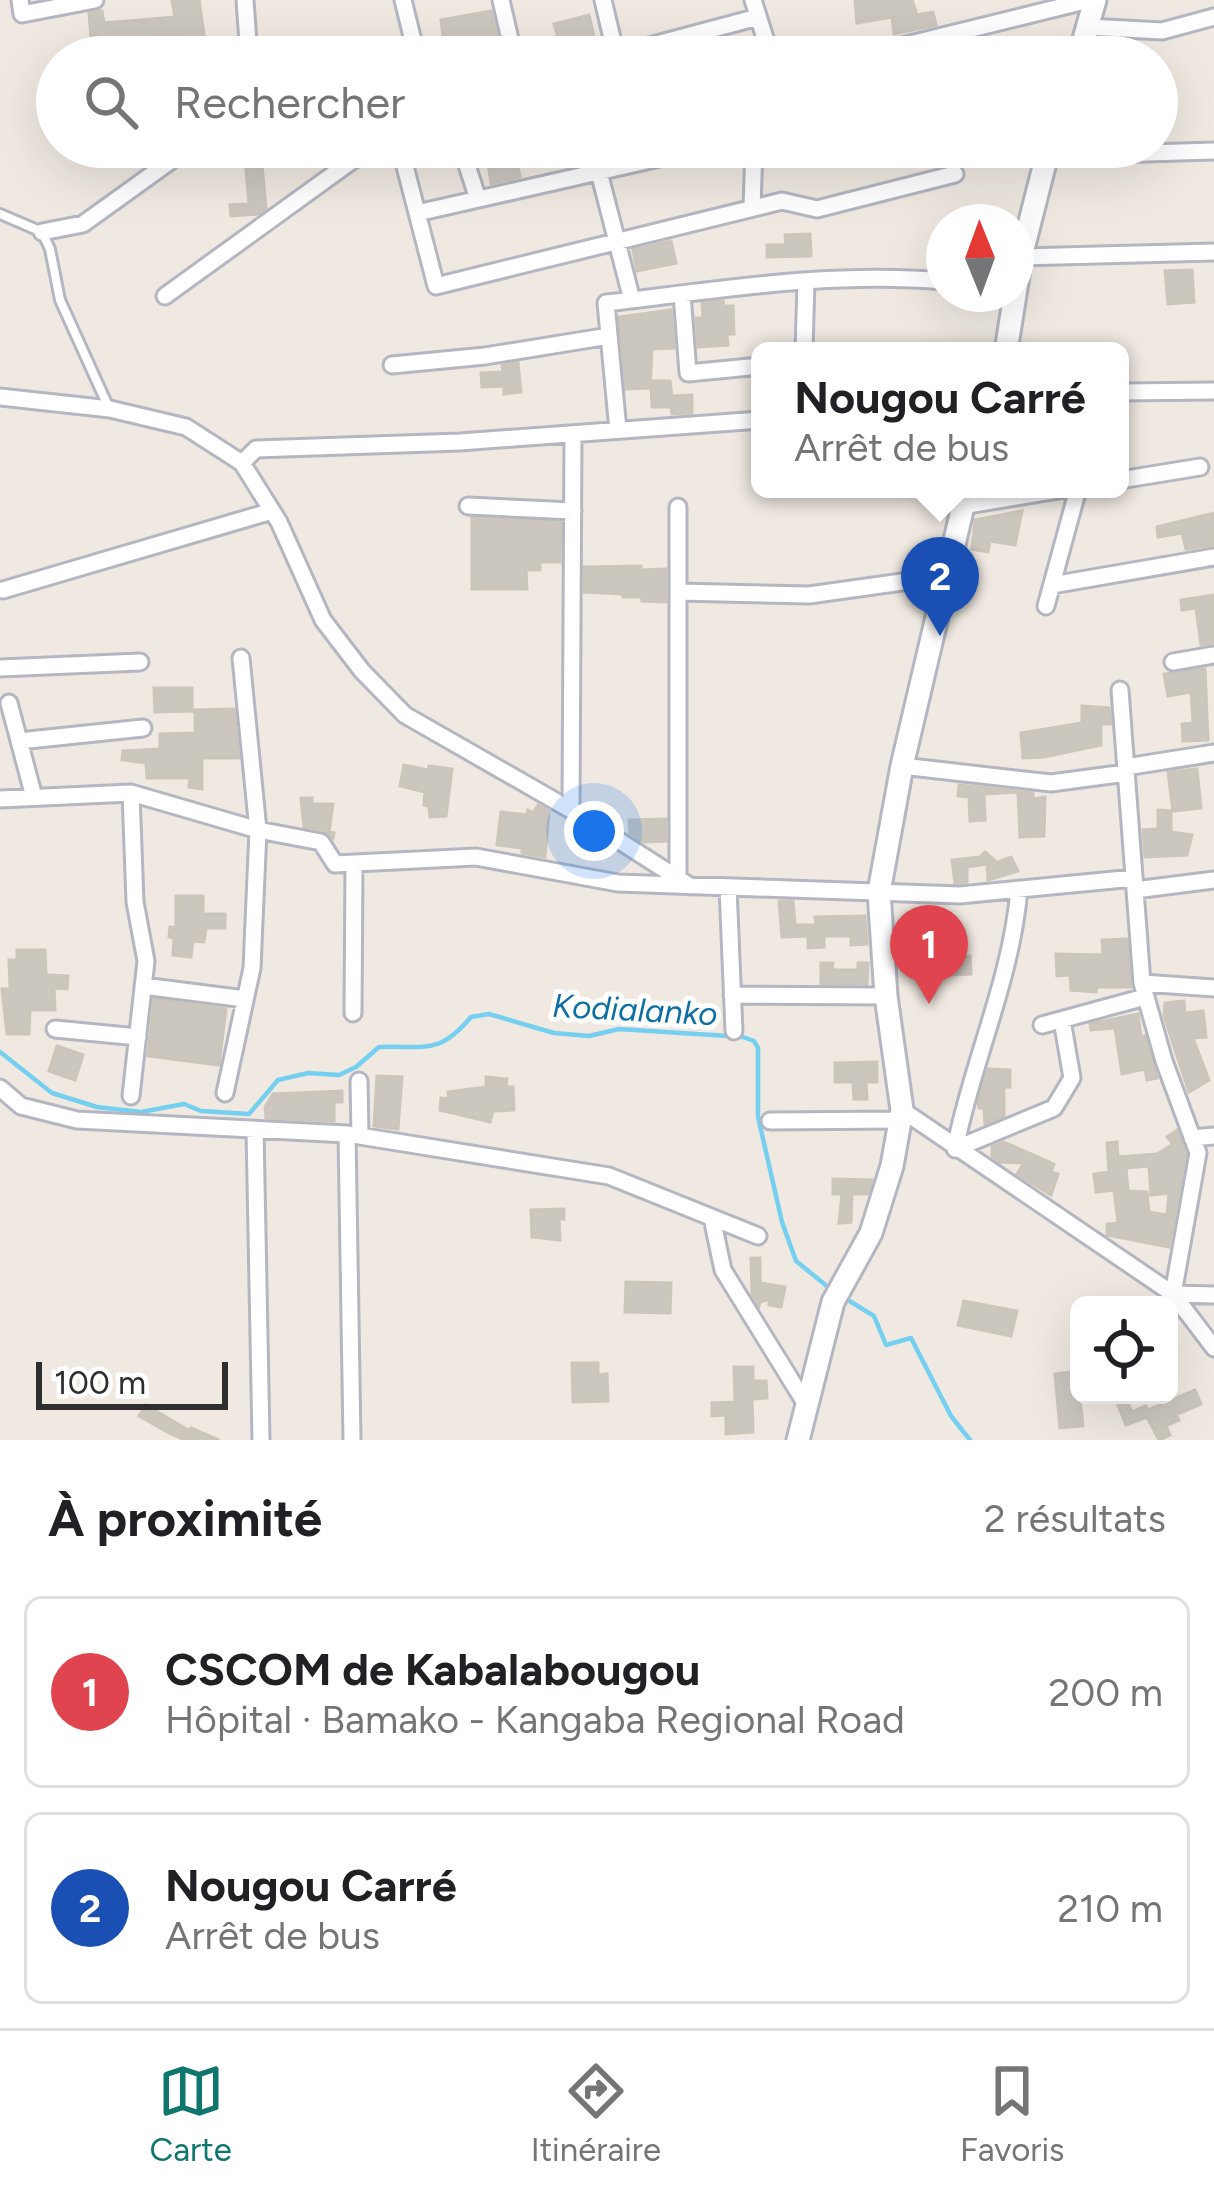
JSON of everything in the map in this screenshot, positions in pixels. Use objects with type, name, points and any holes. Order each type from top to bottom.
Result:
[{"type":"street","points":[[20,0],[22,14],[95,0]]},
{"type":"street","points":[[245,0],[248,36]]},
{"type":"street","points":[[403,0],[412,36]]},
{"type":"street","points":[[501,0],[509,36]]},
{"type":"street","points":[[603,0],[609,36]]},
{"type":"street","points":[[944,36],[1092,0],[1085,36]]},
{"type":"street","points":[[672,36],[755,8]]},
{"type":"street","points":[[1088,27],[1162,31],[1214,17]]},
{"type":"street","points":[[1178,151],[1214,151]]},
{"type":"street","points":[[42,232],[83,224],[161,168]]},
{"type":"street","points":[[166,296],[342,168]]},
{"type":"street","points":[[405,168],[436,286],[782,201],[817,209],[955,174]]},
{"type":"street","points":[[468,168],[478,199]]},
{"type":"street","points":[[417,213],[616,168]]},
{"type":"street","points":[[752,208],[753,168]]},
{"type":"street","points":[[1034,209],[1044,168]]},
{"type":"street","points":[[598,172],[632,300]]},
{"type":"street","points":[[1034,257],[1214,252]]},
{"type":"street","points":[[618,430],[606,302],[806,281],[926,280]]},
{"type":"street","points":[[804,342],[806,281]]},
{"type":"street","points":[[682,294],[688,373],[751,367]]},
{"type":"street","points":[[1008,342],[1013,312]]},
{"type":"street","points":[[392,365],[610,336]]},
{"type":"street","points":[[1129,392],[1214,391]]},
{"type":"street","points":[[0,397],[110,409],[185,427],[242,463],[272,511],[323,620],[362,671],[405,715],[684,880]]},
{"type":"street","points":[[242,463],[256,449],[751,421]]},
{"type":"street","points":[[571,810],[573,434]]},
{"type":"street","points":[[1129,478],[1199,466]]},
{"type":"street","points":[[798,1440],[836,1294],[871,1233],[892,1166],[901,1115],[879,892],[902,766],[964,498]]},
{"type":"street","points":[[1046,606],[1076,498]]},
{"type":"street","points":[[468,506],[573,512]]},
{"type":"street","points":[[678,507],[684,880]]},
{"type":"street","points":[[4,590],[272,511]]},
{"type":"street","points":[[1052,585],[1214,557]]},
{"type":"street","points":[[678,592],[809,595],[945,576]]},
{"type":"street","points":[[1173,662],[1214,655]]},
{"type":"street","points":[[225,1093],[252,968],[258,830],[241,658]]},
{"type":"street","points":[[0,668],[140,662]]},
{"type":"street","points":[[1120,691],[1144,990],[1198,1153],[1173,1294]]},
{"type":"street","points":[[9,703],[34,797]]},
{"type":"street","points":[[19,741],[143,728]]},
{"type":"street","points":[[902,766],[1051,783],[1214,753]]},
{"type":"street","points":[[130,793],[135,902],[146,961],[130,1096]]},
{"type":"street","points":[[0,799],[130,793],[258,830],[321,842],[335,864],[476,857],[618,883],[684,880],[728,887],[960,895],[1214,880]]},
{"type":"street","points":[[353,1013],[354,864]]},
{"type":"street","points":[[728,887],[734,1030]]},
{"type":"street","points":[[955,1149],[965,1097],[1016,930],[1019,889]]},
{"type":"street","points":[[143,986],[245,999]]},
{"type":"street","points":[[1042,1025],[1144,990],[1214,988]]},
{"type":"street","points":[[732,995],[886,996]]},
{"type":"street","points":[[955,1149],[1054,1108],[1072,1078],[1062,1020]]},
{"type":"street","points":[[55,1029],[137,1036]]},
{"type":"street","points":[[352,1440],[353,1135],[359,1081]]},
{"type":"street","points":[[0,1088],[22,1106],[76,1120],[353,1135],[609,1176],[758,1236]]},
{"type":"street","points":[[770,1121],[901,1115],[1173,1294],[1214,1348]]},
{"type":"street","points":[[255,1130],[261,1440]]},
{"type":"street","points":[[1192,1138],[1214,1136]]},
{"type":"street","points":[[712,1217],[723,1270],[807,1406]]},
{"type":"street","points":[[1173,1294],[1214,1295]]},
{"type":"lane","points":[[0,214],[42,232],[60,300],[110,409]]},
{"type":"building","points":[[172,0],[199,0],[204,36],[91,36],[89,13],[102,11],[104,23],[175,17]]},
{"type":"building","points":[[855,0],[912,0],[917,15],[933,12],[936,25],[894,34],[892,17],[857,23]]},
{"type":"building","points":[[491,11],[497,36],[443,36],[441,20]]},
{"type":"building","points":[[589,15],[594,36],[557,36],[554,24]]},
{"type":"building","points":[[246,168],[262,168],[266,208],[258,214],[231,216],[230,205],[249,204]]},
{"type":"building","points":[[489,168],[518,168],[520,177],[491,184]]},
{"type":"building","points":[[810,234],[811,256],[767,257],[767,245],[786,245],[785,235]]},
{"type":"building","points":[[671,241],[676,263],[637,271],[633,250]]},
{"type":"building","points":[[1192,270],[1194,302],[1168,304],[1165,271]]},
{"type":"building","points":[[723,301],[724,306],[733,306],[734,334],[727,334],[728,345],[698,347],[696,318],[703,318],[702,303]]},
{"type":"building","points":[[671,310],[674,348],[652,349],[650,388],[626,389],[619,317]]},
{"type":"building","points":[[518,363],[521,392],[504,394],[504,386],[482,387],[481,373],[503,372],[502,365]]},
{"type":"building","points":[[651,381],[670,381],[672,396],[692,395],[692,413],[672,414],[671,407],[652,407]]},
{"type":"building","points":[[1022,511],[1015,545],[990,541],[988,552],[972,549],[975,520]]},
{"type":"building","points":[[1214,513],[1214,545],[1186,549],[1182,533],[1158,537],[1157,527]]},
{"type":"building","points":[[472,518],[561,522],[560,562],[540,562],[540,570],[526,570],[527,589],[472,589]]},
{"type":"building","points":[[641,566],[641,570],[666,569],[666,602],[584,592],[584,567]]},
{"type":"building","points":[[1214,595],[1214,643],[1201,645],[1196,608],[1182,610],[1181,600]]},
{"type":"building","points":[[1205,669],[1208,740],[1183,741],[1182,724],[1193,723],[1191,692],[1168,696],[1164,674]]},
{"type":"building","points":[[154,688],[192,688],[192,711],[155,712]]},
{"type":"building","points":[[1082,706],[1109,708],[1111,724],[1101,724],[1101,745],[1023,758],[1021,733],[1082,723]]},
{"type":"building","points":[[234,709],[239,758],[202,758],[202,789],[189,787],[190,778],[147,778],[146,763],[122,760],[123,751],[160,749],[160,734],[195,733],[195,710]]},
{"type":"building","points":[[404,765],[452,769],[446,816],[430,817],[425,792],[400,786]]},
{"type":"building","points":[[1197,769],[1201,808],[1173,811],[1168,772]]},
{"type":"building","points":[[959,785],[1033,793],[1033,799],[1045,797],[1044,836],[1020,837],[1018,792],[984,794],[985,820],[970,821],[969,797],[958,796]]},
{"type":"building","points":[[301,798],[312,798],[312,804],[333,804],[329,832],[334,833],[333,838],[324,830],[304,827]]},
{"type":"building","points":[[538,805],[549,811],[545,857],[497,845],[501,812],[527,815]]},
{"type":"building","points":[[1158,810],[1171,811],[1171,832],[1192,835],[1187,855],[1145,857],[1143,830],[1158,829]]},
{"type":"building","points":[[666,819],[666,841],[643,842],[630,833],[629,820]]},
{"type":"building","points":[[985,852],[1000,865],[1011,857],[1018,871],[988,880],[987,864],[967,867],[967,882],[955,883],[952,860],[980,857]]},
{"type":"building","points":[[176,896],[203,896],[203,914],[225,914],[225,928],[206,928],[204,942],[193,941],[191,957],[173,955],[174,938],[169,937],[170,927],[176,928]]},
{"type":"building","points":[[779,901],[793,901],[795,925],[816,925],[815,917],[865,916],[867,944],[851,945],[851,936],[824,936],[824,947],[808,948],[808,936],[782,937]]},
{"type":"building","points":[[942,910],[944,935],[962,934],[963,957],[970,956],[971,974],[950,975],[949,953],[903,957],[902,923],[919,923],[919,912]]},
{"type":"building","points":[[1127,939],[1131,987],[1071,990],[1070,975],[1057,976],[1056,954],[1103,955],[1102,940]]},
{"type":"building","points":[[17,950],[45,950],[46,975],[68,976],[67,989],[54,988],[55,1010],[30,1010],[29,1034],[7,1034],[2,989],[10,989],[9,960],[17,960]]},
{"type":"building","points":[[821,963],[833,963],[832,970],[858,970],[858,963],[868,963],[867,984],[821,984]]},
{"type":"building","points":[[154,999],[226,1009],[219,1065],[148,1056]]},
{"type":"building","points":[[1184,1001],[1185,1013],[1203,1011],[1206,1037],[1193,1038],[1209,1080],[1189,1092],[1164,1016],[1165,1003]]},
{"type":"building","points":[[1138,1014],[1141,1037],[1145,1036],[1157,1078],[1147,1080],[1145,1069],[1122,1074],[1115,1028],[1091,1030],[1090,1024]]},
{"type":"building","points":[[57,1046],[83,1055],[75,1080],[49,1071]]},
{"type":"building","points":[[877,1062],[877,1082],[866,1082],[867,1099],[854,1099],[853,1082],[835,1082],[835,1063]]},
{"type":"building","points":[[988,1069],[1010,1070],[1010,1087],[1004,1087],[1004,1116],[985,1124],[984,1108],[978,1103]]},
{"type":"building","points":[[377,1076],[402,1077],[398,1129],[374,1126]]},
{"type":"building","points":[[486,1077],[507,1079],[506,1087],[513,1087],[514,1110],[493,1111],[490,1122],[440,1110],[441,1098],[449,1099],[448,1092],[486,1087]]},
{"type":"building","points":[[342,1091],[342,1102],[334,1102],[334,1121],[266,1118],[265,1107],[273,1094]]},
{"type":"building","points":[[1177,1130],[1186,1154],[1169,1247],[1107,1235],[1107,1224],[1118,1223],[1114,1190],[1096,1192],[1094,1174],[1109,1172],[1107,1143],[1117,1142],[1118,1157],[1157,1154],[1173,1144],[1167,1137]],"holes":[[[1149,1166],[1151,1195],[1169,1193],[1167,1215],[1149,1212],[1147,1192],[1128,1191],[1126,1168]]]},
{"type":"building","points":[[1004,1142],[1054,1164],[1051,1172],[1058,1174],[1051,1195],[1017,1174],[1024,1163],[1000,1162],[992,1156],[992,1147]]},
{"type":"building","points":[[833,1179],[872,1180],[868,1194],[852,1194],[851,1222],[839,1223],[842,1194],[833,1194]]},
{"type":"building","points":[[564,1209],[564,1219],[559,1219],[560,1240],[532,1237],[531,1210]]},
{"type":"building","points":[[751,1258],[760,1258],[760,1283],[785,1287],[781,1307],[769,1305],[770,1299],[759,1306],[752,1294]]},
{"type":"building","points":[[626,1282],[671,1283],[670,1313],[625,1312]]},
{"type":"building","points":[[964,1301],[1017,1311],[1011,1336],[958,1325]]},
{"type":"building","points":[[572,1363],[598,1363],[598,1375],[607,1374],[608,1401],[573,1402]]},
{"type":"building","points":[[734,1367],[753,1367],[753,1381],[766,1381],[767,1398],[752,1399],[753,1432],[726,1434],[726,1415],[712,1416],[712,1403],[735,1402]]},
{"type":"building","points":[[1070,1372],[1070,1404],[1081,1404],[1083,1426],[1060,1428],[1055,1374]]},
{"type":"building","points":[[1195,1390],[1201,1404],[1176,1415],[1179,1420],[1166,1426],[1170,1435],[1159,1440],[1147,1417],[1126,1425],[1118,1405],[1128,1404],[1132,1412],[1146,1406],[1148,1410],[1178,1404],[1178,1397]]},
{"type":"building","points":[[146,1405],[190,1431],[219,1440],[185,1440],[169,1433],[139,1416]]},
{"type":"waterway","name":"Kodialanko","points":[[0,1052],[52,1093],[97,1107],[141,1112],[184,1104],[201,1111],[249,1114],[278,1080],[308,1073],[339,1075],[379,1047],[430,1046],[449,1038],[471,1017],[489,1014],[554,1033],[589,1036],[619,1029],[743,1037],[758,1048],[758,1117],[782,1222],[796,1261],[833,1291]]},
{"type":"waterway","name":"Kodialanko","points":[[843,1297],[874,1316],[886,1345],[911,1338],[951,1416],[970,1440]]},
{"type":"place","name":"Nougou Carré","points":[[940,636]]},
{"type":"place","name":"CSCOM de Kabalabougou","points":[[929,1004]]}]
